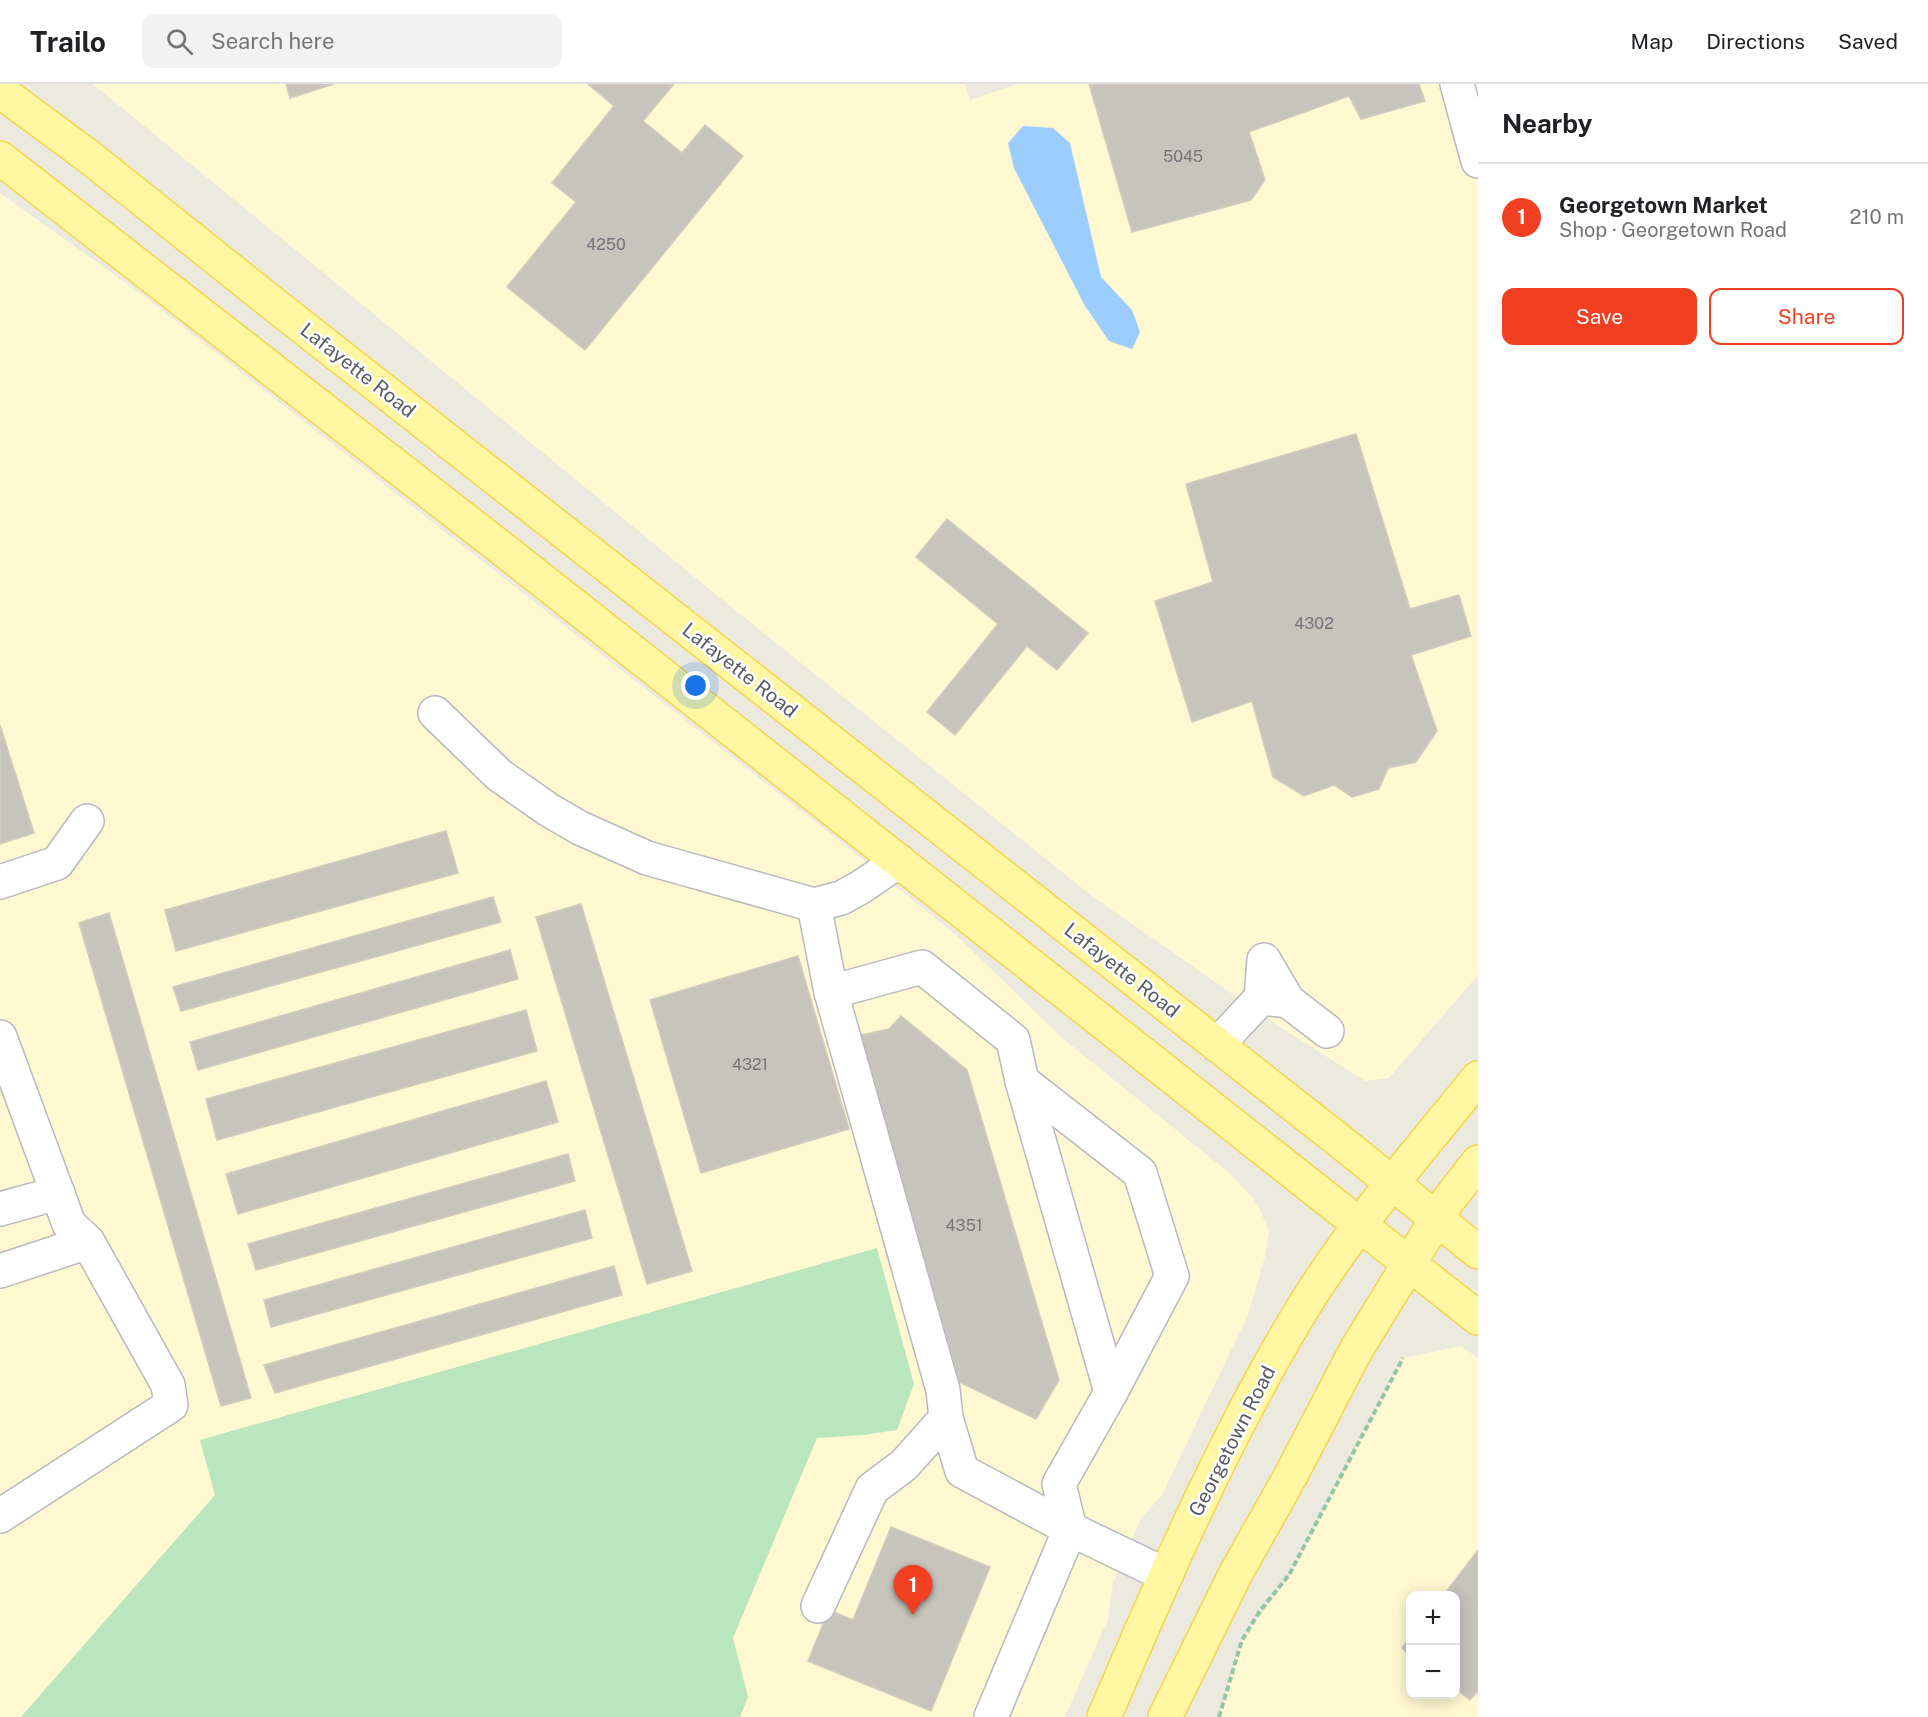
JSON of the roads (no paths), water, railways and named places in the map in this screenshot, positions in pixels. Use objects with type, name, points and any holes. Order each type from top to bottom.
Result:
[{"type":"main road","name":"Lafayette Road","points":[[0,92],[88,156],[1478,1252]]},
{"type":"main road","points":[[0,158],[899,861],[1478,1318]]},
{"type":"main road","name":"Georgetown Road","points":[[1104,1717],[1208,1484],[1296,1320],[1358,1224],[1478,1078]]},
{"type":"main road","points":[[1165,1717],[1236,1574],[1356,1350],[1437,1218],[1478,1162]]},
{"type":"lane","points":[[1457,84],[1478,161]]},
{"type":"lane","points":[[435,713],[499,775],[549,810],[580,828],[647,858],[814,905],[841,898],[899,861]]},
{"type":"lane","points":[[0,882],[57,863],[87,821]]},
{"type":"lane","points":[[814,905],[831,992],[943,1390],[945,1418],[962,1471]]},
{"type":"lane","points":[[831,992],[922,967],[1013,1041],[1022,1081],[1111,1392]]},
{"type":"lane","points":[[1217,1045],[1275,1000],[1327,1031]]},
{"type":"lane","points":[[0,1037],[69,1224],[88,1242],[168,1385],[171,1405],[0,1516]]},
{"type":"lane","points":[[991,1717],[1071,1528],[1059,1484],[1172,1276],[1140,1173],[1022,1081]]},
{"type":"lane","points":[[0,1209],[58,1193]]},
{"type":"lane","points":[[0,1271],[88,1242]]},
{"type":"lane","points":[[818,1606],[872,1489],[904,1465],[945,1418]]},
{"type":"lane","points":[[904,1465],[962,1471],[1166,1575]]},
{"type":"water","points":[[1023,126],[1053,128],[1070,143],[1101,277],[1132,310],[1140,332],[1132,349],[1109,341],[1085,306],[1014,168],[1008,143]]},
{"type":"place","name":"Georgetown Market","points":[[913,1615]]}]
